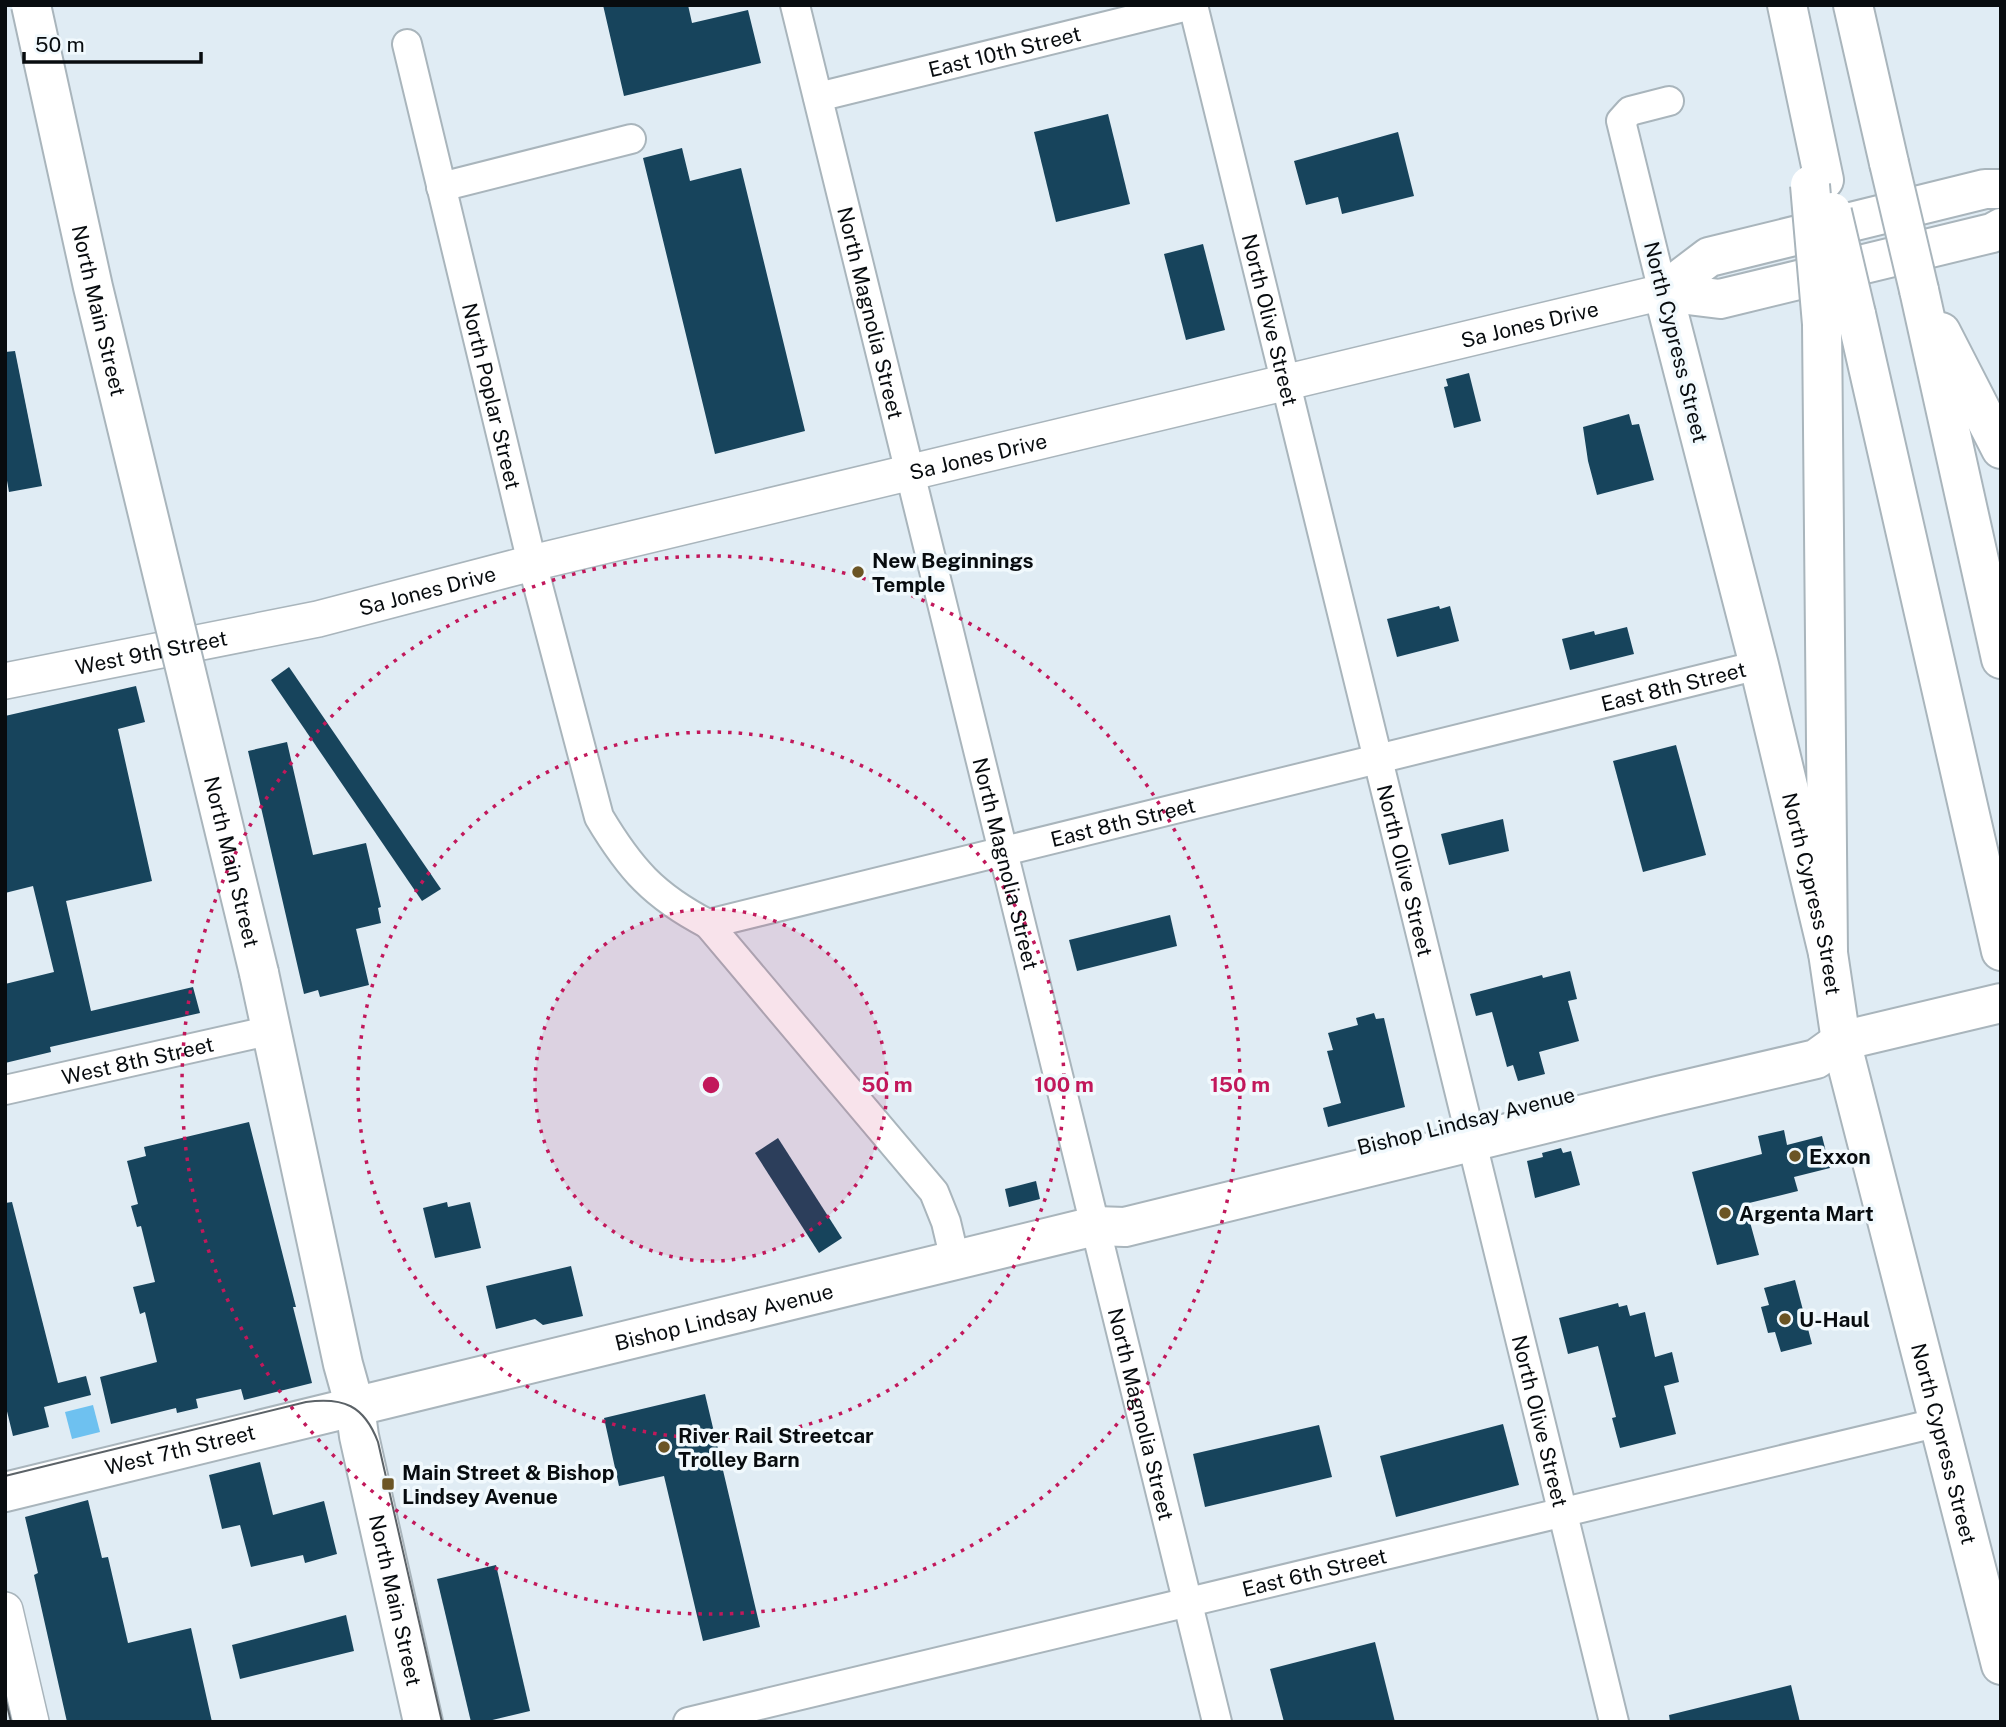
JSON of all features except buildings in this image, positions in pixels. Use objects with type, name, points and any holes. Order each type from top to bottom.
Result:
[{"type":"main road","name":"North Main Street","points":[[31,5],[93,287],[259,973],[423,1722]]},
{"type":"main road","points":[[1787,5],[1808,100],[1817,182],[1839,319],[1998,940]]},
{"type":"main road","points":[[1853,5],[2001,659]]},
{"type":"main road","name":"Sa Jones Drive","points":[[1663,292],[1710,257],[1985,189],[2001,190]]},
{"type":"main road","name":"Sa Jones Drive","points":[[1663,292],[1720,299],[1992,233],[2001,228]]},
{"type":"main road","points":[[1919,290],[2001,449]]},
{"type":"main road","name":"North Cypress Street","points":[[1663,292],[1759,665],[1828,953],[1841,1041],[2001,1665]]},
{"type":"main road","points":[[1828,953],[1839,319]]},
{"type":"main road","name":"Bishop Lindsay Avenue","points":[[355,1407],[1095,1226],[1121,1205],[1279,1168],[1469,1131],[1736,1056],[1775,1041],[1813,1032],[1841,1041],[2001,1003]]},
{"type":"main road","name":"West 7th Street","points":[[5,1492],[355,1407]]},
{"type":"street","name":"North Magnolia Street","points":[[795,5],[1217,1722]]},
{"type":"street","name":"East 10th Street","points":[[818,97],[1194,10]]},
{"type":"street","name":"North Olive Street","points":[[1194,10],[1614,1722]]},
{"type":"street","name":"North Poplar Street","points":[[407,44],[532,564],[599,817],[616,845],[653,890],[679,909],[708,924]]},
{"type":"street","name":"North Cypress Street","points":[[1663,292],[1621,121],[1630,111],[1669,101]]},
{"type":"street","points":[[441,187],[631,139]]},
{"type":"street","name":"Sa Jones Drive","points":[[295,624],[532,564],[1663,292]]},
{"type":"street","name":"West 9th Street","points":[[5,681],[295,624]]},
{"type":"street","name":"East 8th Street","points":[[708,924],[1759,665]]},
{"type":"street","points":[[708,924],[934,1192],[946,1222],[955,1261]]},
{"type":"street","name":"West 8th Street","points":[[5,1090],[272,1031]]},
{"type":"street","name":"East 6th Street","points":[[688,1722],[1940,1422]]},
{"type":"street","points":[[5,1610],[31,1722]]},
{"type":"water","points":[[93,1405],[100,1432],[72,1439],[65,1412]]},
{"type":"tram line","points":[[5,1476],[306,1402],[331,1401],[351,1406],[366,1419],[378,1442],[442,1722]]},
{"type":"tram line","points":[[5,1697],[11,1722]]},
{"type":"place","name":"New Beginnings Temple","points":[[858,572]]},
{"type":"place","name":"Exxon","points":[[1795,1156]]},
{"type":"place","name":"Argenta Mart","points":[[1725,1213]]},
{"type":"place","name":"U-Haul","points":[[1785,1319]]},
{"type":"place","name":"River Rail Streetcar Trolley Barn","points":[[664,1447]]},
{"type":"place","name":"Main Street & Bishop Lindsey Avenue","points":[[388,1484]]}]
